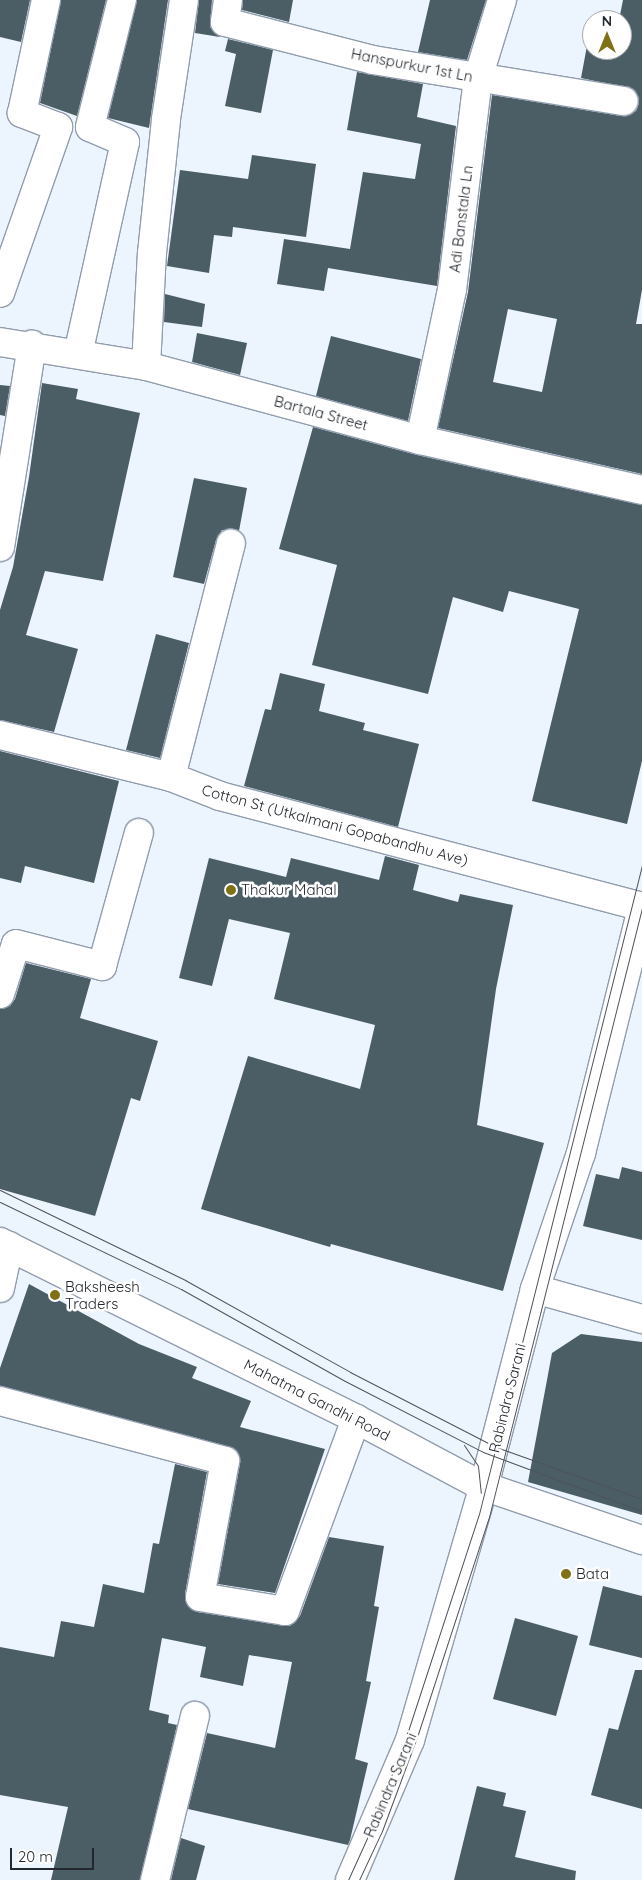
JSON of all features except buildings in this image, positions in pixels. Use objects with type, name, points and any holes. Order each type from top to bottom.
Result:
[{"type":"street","points":[[0,293],[58,127],[22,113],[46,0]]},
{"type":"street","points":[[78,354],[125,142],[90,127],[122,0]]},
{"type":"street","points":[[146,366],[152,253],[166,119],[184,0]]},
{"type":"street","name":"Hanspurkur 1st Ln","points":[[228,0],[225,22],[373,60],[624,101]]},
{"type":"street","name":"Adi Banstala Ln","points":[[420,440],[452,290],[478,78],[502,0]]},
{"type":"street","name":"Bartala Street","points":[[0,342],[32,345],[146,366],[420,440],[642,490]]},
{"type":"street","points":[[0,547],[32,345]]},
{"type":"street","points":[[171,777],[232,544]]},
{"type":"street","name":"Cotton St (Utkalmani Gopabandhu Ave)","points":[[0,735],[171,777],[220,796],[642,908]]},
{"type":"street","points":[[0,994],[16,944],[102,966],[139,833]]},
{"type":"street","name":"Rabindra Sarani","points":[[350,1880],[410,1740],[484,1486],[534,1289],[581,1153],[642,908]]},
{"type":"street","points":[[0,1288],[4,1244]]},
{"type":"street","name":"Mahatma Gandhi Road","points":[[4,1244],[356,1419],[484,1486],[642,1540]]},
{"type":"street","points":[[534,1289],[642,1319]]},
{"type":"street","points":[[0,1401],[225,1461],[200,1597],[285,1611],[356,1419]]},
{"type":"street","points":[[155,1880],[195,1716]]},
{"type":"tram line","points":[[348,1880],[372,1827],[408,1731],[479,1514],[642,865]]},
{"type":"tram line","points":[[359,1880],[382,1831],[418,1734],[489,1517],[642,908]]},
{"type":"tram line","points":[[0,1190],[185,1280],[350,1372],[496,1447],[642,1499]]},
{"type":"tram line","points":[[0,1202],[181,1289],[345,1381],[483,1452],[642,1511]]},
{"type":"tram line","points":[[464,1445],[478,1466],[481,1493]]},
{"type":"place","name":"Thakur Mahal","points":[[231,890]]},
{"type":"place","name":"Baksheesh Traders","points":[[55,1295]]},
{"type":"place","name":"Bata","points":[[566,1574]]}]
